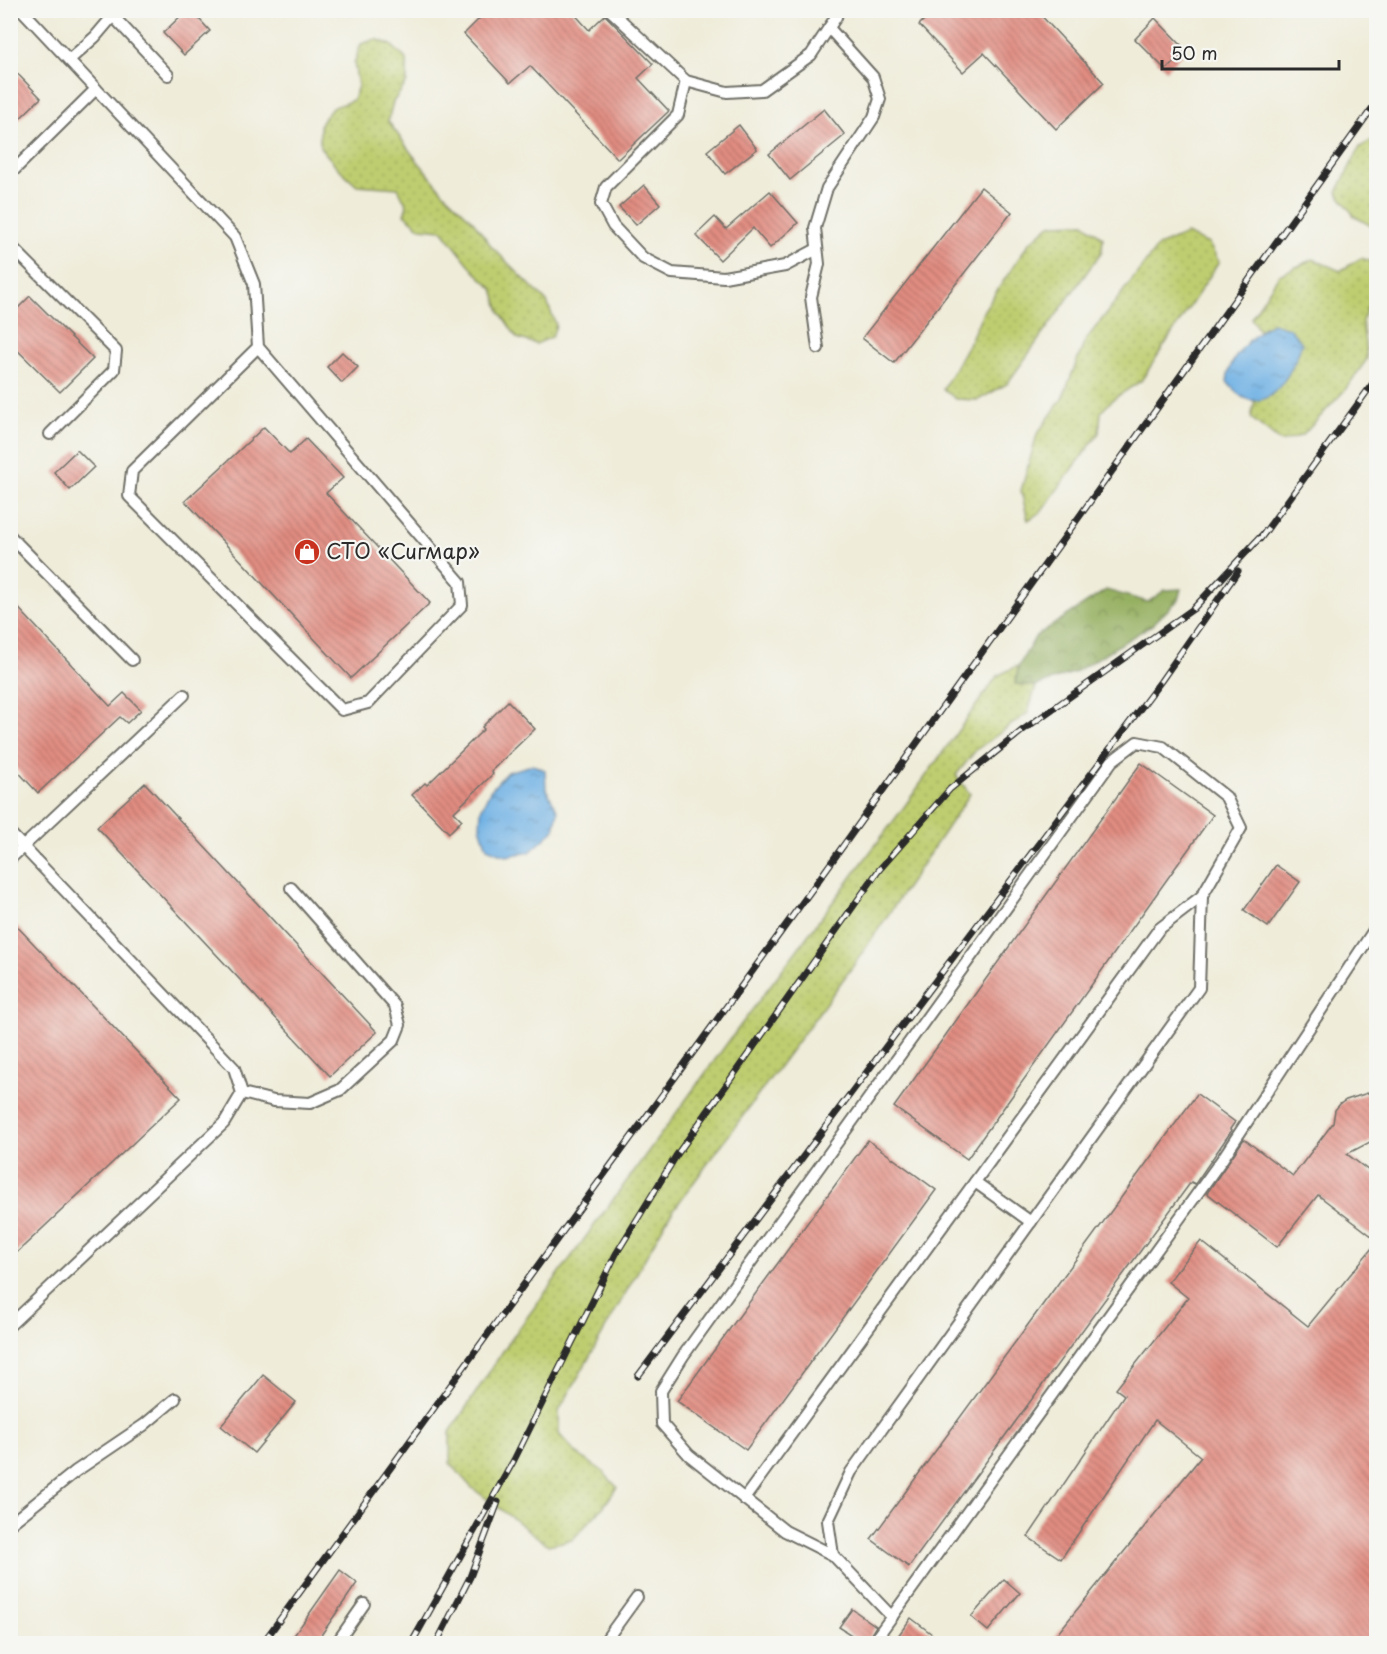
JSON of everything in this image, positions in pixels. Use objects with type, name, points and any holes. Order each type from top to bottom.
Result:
[{"type":"lane","points":[[22,10],[234,237],[254,284],[258,347],[460,582],[462,605],[368,703],[342,710],[129,496],[132,471],[258,347]]},
{"type":"lane","points":[[610,10],[686,81],[727,92],[762,90],[811,55],[836,17],[838,10]]},
{"type":"lane","points":[[69,60],[95,37],[115,13],[168,75]]},
{"type":"lane","points":[[818,348],[811,297],[819,264],[815,228],[827,188],[874,117],[880,99],[873,77],[829,28]]},
{"type":"lane","points":[[686,81],[678,115],[606,187],[601,204],[613,226],[643,258],[672,273],[724,277],[785,266],[817,249]]},
{"type":"lane","points":[[10,174],[96,89]]},
{"type":"lane","points":[[10,245],[116,351],[114,370],[50,434]]},
{"type":"lane","points":[[10,536],[132,660]]},
{"type":"lane","points":[[10,860],[184,695]]},
{"type":"lane","points":[[744,1499],[1158,929],[1202,896],[1241,828],[1226,797],[1163,747],[1137,742],[1112,761],[683,1356],[661,1391],[662,1424],[689,1455],[784,1532],[833,1555],[892,1617]]},
{"type":"lane","points":[[10,833],[234,1068],[242,1093],[224,1122],[10,1325]]},
{"type":"lane","points":[[242,1093],[274,1101],[310,1103],[340,1090],[394,1040],[400,1025],[395,1006],[291,888]]},
{"type":"lane","points":[[833,1555],[828,1521],[851,1472],[1199,988],[1202,896]]},
{"type":"lane","points":[[873,1644],[1223,1158],[1377,927]]},
{"type":"lane","points":[[975,1182],[1031,1222]]},
{"type":"lane","points":[[10,1524],[76,1472],[144,1425],[175,1399]]},
{"type":"lane","points":[[603,1644],[638,1597]]},
{"type":"lane","points":[[336,1644],[364,1604]]},
{"type":"green space","points":[[376,39],[391,45],[407,60],[407,82],[393,102],[388,121],[443,192],[473,221],[492,247],[547,302],[556,325],[552,337],[536,344],[517,338],[500,312],[493,289],[475,272],[442,230],[421,228],[404,214],[407,206],[398,188],[357,185],[320,147],[320,124],[332,108],[353,100],[358,86],[354,63],[361,44]]},
{"type":"green space","points":[[1376,138],[1376,229],[1354,216],[1337,192],[1360,147]]},
{"type":"green space","points":[[1084,223],[1103,238],[1102,251],[1007,384],[978,400],[956,399],[943,389],[970,341],[984,310],[1029,243],[1051,224]]},
{"type":"green space","points":[[1186,234],[1209,244],[1219,262],[1141,381],[1113,399],[1101,412],[1099,433],[1041,512],[1028,520],[1021,491],[1037,434],[1062,399],[1085,341],[1158,246]]},
{"type":"green space","points":[[1361,258],[1376,263],[1376,288],[1362,321],[1367,359],[1345,390],[1303,435],[1281,442],[1251,418],[1255,400],[1271,396],[1272,323],[1259,331],[1251,318],[1279,275],[1313,259],[1340,271]]},
{"type":"green space","points":[[1181,589],[1178,600],[1152,625],[1075,672],[1036,686],[1015,684],[1019,665],[1036,636],[1106,590],[1148,602],[1165,590]]},
{"type":"green space","points":[[1019,665],[1015,684],[1036,686],[1028,713],[976,750],[956,775],[970,794],[856,962],[669,1216],[559,1411],[559,1434],[576,1453],[601,1470],[617,1487],[604,1506],[572,1540],[548,1545],[471,1487],[450,1463],[450,1432],[507,1345],[731,1038],[904,807],[997,676]]},
{"type":"water","points":[[1272,323],[1289,328],[1302,343],[1299,352],[1282,384],[1274,393],[1255,401],[1244,398],[1227,382],[1228,373],[1242,348]]},
{"type":"water","points":[[533,765],[545,770],[546,789],[558,811],[554,830],[530,852],[506,856],[487,848],[480,827],[481,810],[490,791],[507,772]]},
{"type":"building","points":[[187,10],[191,10],[210,31],[184,55],[163,33]]},
{"type":"building","points":[[488,10],[571,10],[589,30],[605,15],[653,64],[638,78],[669,111],[618,159],[530,66],[510,83],[464,34]]},
{"type":"building","points":[[934,10],[1036,10],[1104,83],[1056,129],[984,53],[963,72],[919,25]]},
{"type":"building","points":[[1155,18],[1186,50],[1166,70],[1135,39]]},
{"type":"building","points":[[10,66],[41,98],[10,128]]},
{"type":"building","points":[[824,109],[845,135],[790,180],[769,154]]},
{"type":"building","points":[[739,125],[757,149],[725,174],[707,151]]},
{"type":"building","points":[[644,185],[660,204],[636,225],[619,207]]},
{"type":"building","points":[[981,187],[1012,212],[894,363],[862,338]]},
{"type":"building","points":[[770,191],[798,223],[770,248],[753,228],[720,260],[696,235],[715,217],[726,229]]},
{"type":"building","points":[[30,296],[93,359],[60,392],[10,343],[10,316]]},
{"type":"building","points":[[342,352],[358,367],[342,383],[327,367]]},
{"type":"building","name":"СТО «Сигмар»","points":[[264,427],[290,454],[306,439],[343,478],[326,493],[430,603],[351,678],[185,501]]},
{"type":"building","points":[[77,450],[94,467],[70,490],[54,472]]},
{"type":"building","points":[[10,599],[110,706],[124,693],[141,710],[127,723],[120,717],[38,793],[10,763]]},
{"type":"building","points":[[508,701],[535,729],[491,771],[493,774],[454,812],[462,820],[449,833],[412,795],[425,783],[427,785],[484,729],[482,727]]},
{"type":"building","points":[[1141,763],[1213,815],[967,1159],[894,1107]]},
{"type":"building","points":[[145,783],[377,1032],[330,1076],[97,827]]},
{"type":"building","points":[[1276,865],[1300,882],[1268,927],[1244,910]]},
{"type":"building","points":[[10,919],[181,1098],[10,1259]]},
{"type":"building","points":[[1377,1090],[1377,1136],[1347,1154],[1377,1177],[1377,1240],[1318,1195],[1277,1247],[1207,1193],[1244,1139],[1293,1176],[1333,1123],[1335,1110],[1340,1104]]},
{"type":"building","points":[[1197,1094],[1235,1122],[1230,1129],[1232,1130],[1195,1184],[1191,1182],[909,1567],[871,1539]]},
{"type":"building","points":[[868,1140],[936,1190],[746,1450],[677,1401]]},
{"type":"building","points":[[1201,1241],[1308,1326],[1377,1242],[1377,1644],[1049,1644],[1201,1457],[1155,1420],[1061,1559],[1028,1537],[1124,1395],[1116,1389],[1188,1298],[1168,1282]]},
{"type":"building","points":[[263,1375],[296,1402],[254,1453],[221,1426]]},
{"type":"building","points":[[340,1570],[357,1583],[315,1644],[288,1644]]},
{"type":"building","points":[[1004,1579],[1020,1593],[988,1631],[971,1617]]},
{"type":"building","points":[[852,1609],[876,1626],[865,1644],[839,1627]]},
{"type":"building","points":[[911,1618],[945,1644],[882,1644],[888,1635],[895,1640]]},
{"type":"railway","points":[[262,1644],[810,892],[1376,103]]},
{"type":"railway","points":[[1260,539],[1376,379]]},
{"type":"railway","points":[[411,1644],[514,1460],[616,1254],[676,1156],[879,870],[950,789],[1023,730],[1193,609],[1265,532]]},
{"type":"railway","points":[[638,1376],[1161,681],[1238,571]]},
{"type":"railway","points":[[436,1644],[470,1577],[498,1502]]},
{"type":"place","name":"СТО «Сигмар»","points":[[307,552]]}]
